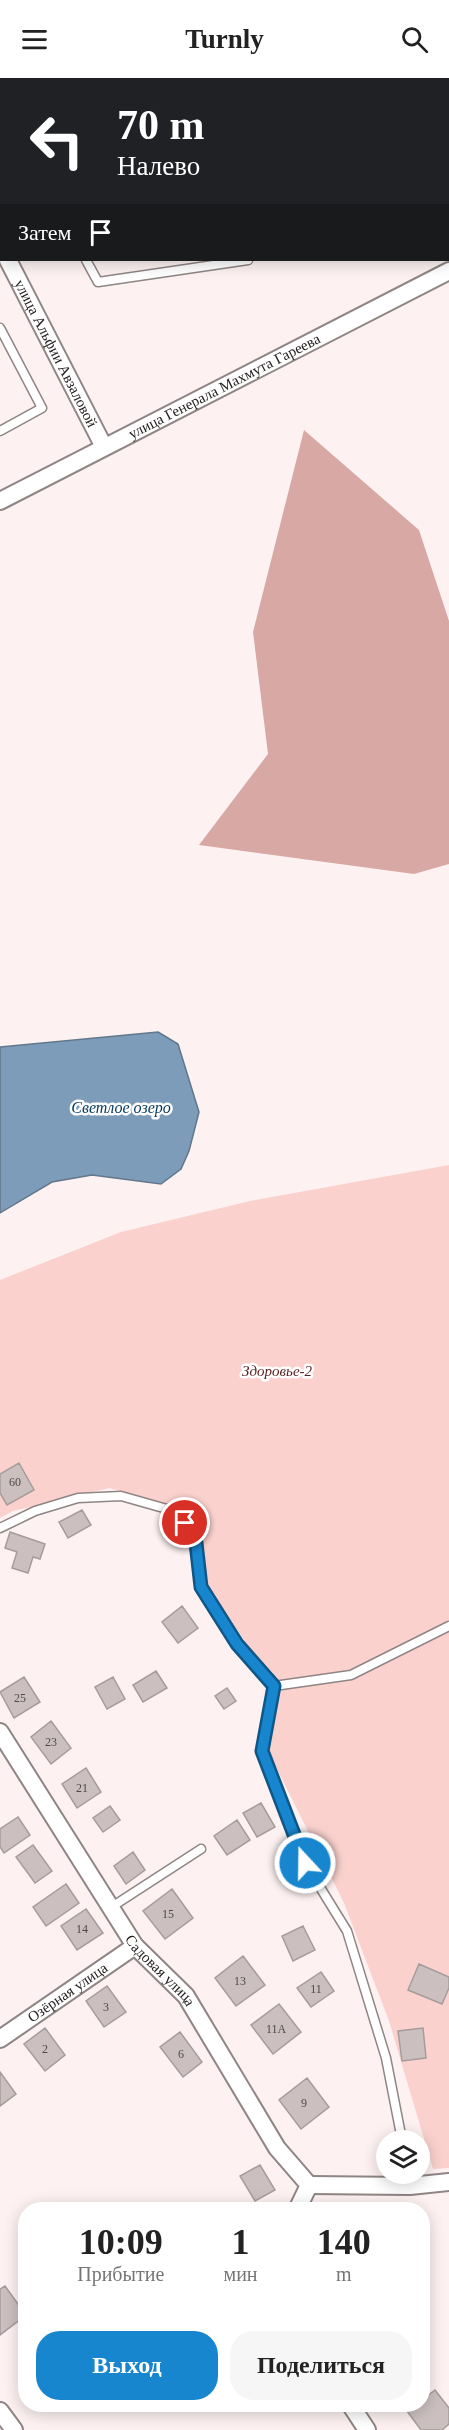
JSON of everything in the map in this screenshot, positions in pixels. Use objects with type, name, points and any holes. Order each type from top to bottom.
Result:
[{"type":"street","name":"улица Альфии Авзаловой","points":[[9,261],[104,447]]},
{"type":"street","name":"улица Генерала Махмута Гареева","points":[[0,501],[449,270]]},
{"type":"street","name":"Садовая улица","points":[[0,1732],[135,1946],[186,1996],[277,2148],[309,2185]]},
{"type":"street","name":"Озёрная улица","points":[[0,2039],[135,1946]]},
{"type":"street","points":[[430,2181],[449,2182]]},
{"type":"street","points":[[301,2202],[309,2185],[376,2182]]},
{"type":"street","points":[[0,2411],[14,2430]]},
{"type":"street","points":[[355,2412],[367,2430]]},
{"type":"lane","points":[[87,261],[98,282],[241,261]]},
{"type":"lane","points":[[0,328],[42,408],[0,431]]},
{"type":"lane","points":[[0,1528],[35,1511],[78,1497],[122,1496],[167,1509],[185,1523],[196,1543],[201,1587],[237,1644],[274,1686]]},
{"type":"lane","points":[[274,1686],[351,1676],[449,1626]]},
{"type":"lane","points":[[274,1686],[262,1751],[305,1863],[347,1931],[386,2058],[400,2130]]},
{"type":"lane","points":[[110,1908],[201,1850]]},
{"type":"green space","name":"Здоровье-2","points":[[449,1165],[449,2168],[433,2169],[430,2159],[430,2130],[421,2130],[389,2021],[344,1903],[266,1747],[277,1695],[273,1673],[250,1649],[208,1586],[201,1535],[188,1518],[166,1503],[109,1488],[13,1511],[0,1518],[0,1280],[121,1232],[250,1201]]},
{"type":"shaded area","points":[[304,430],[419,530],[449,621],[449,864],[414,874],[199,845],[268,754],[253,632]]},
{"type":"water","name":"Светлое озеро","points":[[158,1032],[178,1044],[199,1112],[189,1151],[181,1169],[161,1184],[92,1175],[52,1182],[0,1213],[0,1047]]},
{"type":"building","points":[[19,1463],[34,1490],[7,1505],[0,1493],[0,1474]]},
{"type":"building","points":[[82,1510],[91,1525],[68,1538],[59,1522]]},
{"type":"building","points":[[10,1532],[45,1544],[40,1559],[33,1557],[28,1573],[12,1568],[17,1552],[5,1548]]},
{"type":"building","points":[[182,1606],[198,1628],[178,1643],[162,1622]]},
{"type":"building","points":[[156,1671],[167,1688],[143,1702],[133,1685]]},
{"type":"building","points":[[24,1677],[40,1702],[14,1718],[0,1692]]},
{"type":"building","points":[[113,1677],[125,1699],[107,1709],[95,1687]]},
{"type":"building","points":[[227,1688],[236,1701],[224,1709],[215,1696]]},
{"type":"building","points":[[51,1721],[71,1748],[51,1764],[31,1737]]},
{"type":"building","points":[[86,1768],[101,1792],[77,1808],[62,1784]]},
{"type":"building","points":[[261,1803],[275,1827],[257,1837],[243,1813]]},
{"type":"building","points":[[110,1806],[120,1820],[103,1832],[93,1818]]},
{"type":"building","points":[[18,1817],[30,1835],[4,1853],[0,1847],[0,1829]]},
{"type":"building","points":[[237,1820],[250,1840],[227,1855],[214,1836]]},
{"type":"building","points":[[33,1845],[52,1871],[35,1883],[16,1857]]},
{"type":"building","points":[[133,1852],[145,1870],[126,1884],[114,1866]]},
{"type":"building","points":[[66,1884],[79,1903],[46,1926],[33,1907]]},
{"type":"building","points":[[172,1889],[193,1918],[165,1939],[143,1911]]},
{"type":"building","points":[[86,1909],[103,1933],[77,1950],[61,1926]]},
{"type":"building","points":[[303,1926],[315,1950],[293,1961],[282,1936]]},
{"type":"building","points":[[243,1956],[265,1985],[236,2006],[215,1978]]},
{"type":"building","points":[[419,1964],[449,1977],[449,1988],[442,2004],[408,1990]]},
{"type":"building","points":[[321,1972],[334,1991],[311,2007],[297,1988]]},
{"type":"building","points":[[107,1986],[126,2012],[104,2027],[86,2001]]},
{"type":"building","points":[[279,2004],[301,2032],[273,2054],[251,2025]]},
{"type":"building","points":[[45,2028],[65,2055],[45,2071],[24,2044]]},
{"type":"building","points":[[423,2028],[426,2058],[402,2061],[398,2031]]},
{"type":"building","points":[[180,2032],[202,2062],[183,2077],[160,2047]]},
{"type":"building","points":[[0,2072],[16,2094],[0,2106]]},
{"type":"building","points":[[307,2078],[329,2107],[301,2129],[279,2100]]},
{"type":"building","points":[[260,2165],[275,2190],[255,2201],[240,2176]]},
{"type":"building","points":[[5,2286],[18,2304],[18,2321],[0,2335],[0,2289]]},
{"type":"building","points":[[435,2390],[449,2408],[449,2424],[442,2430],[421,2430],[408,2412],[430,2412],[430,2394]]},
{"type":"route","points":[[185,1523],[196,1543],[201,1587],[237,1644],[274,1686],[262,1751],[305,1863]]}]
